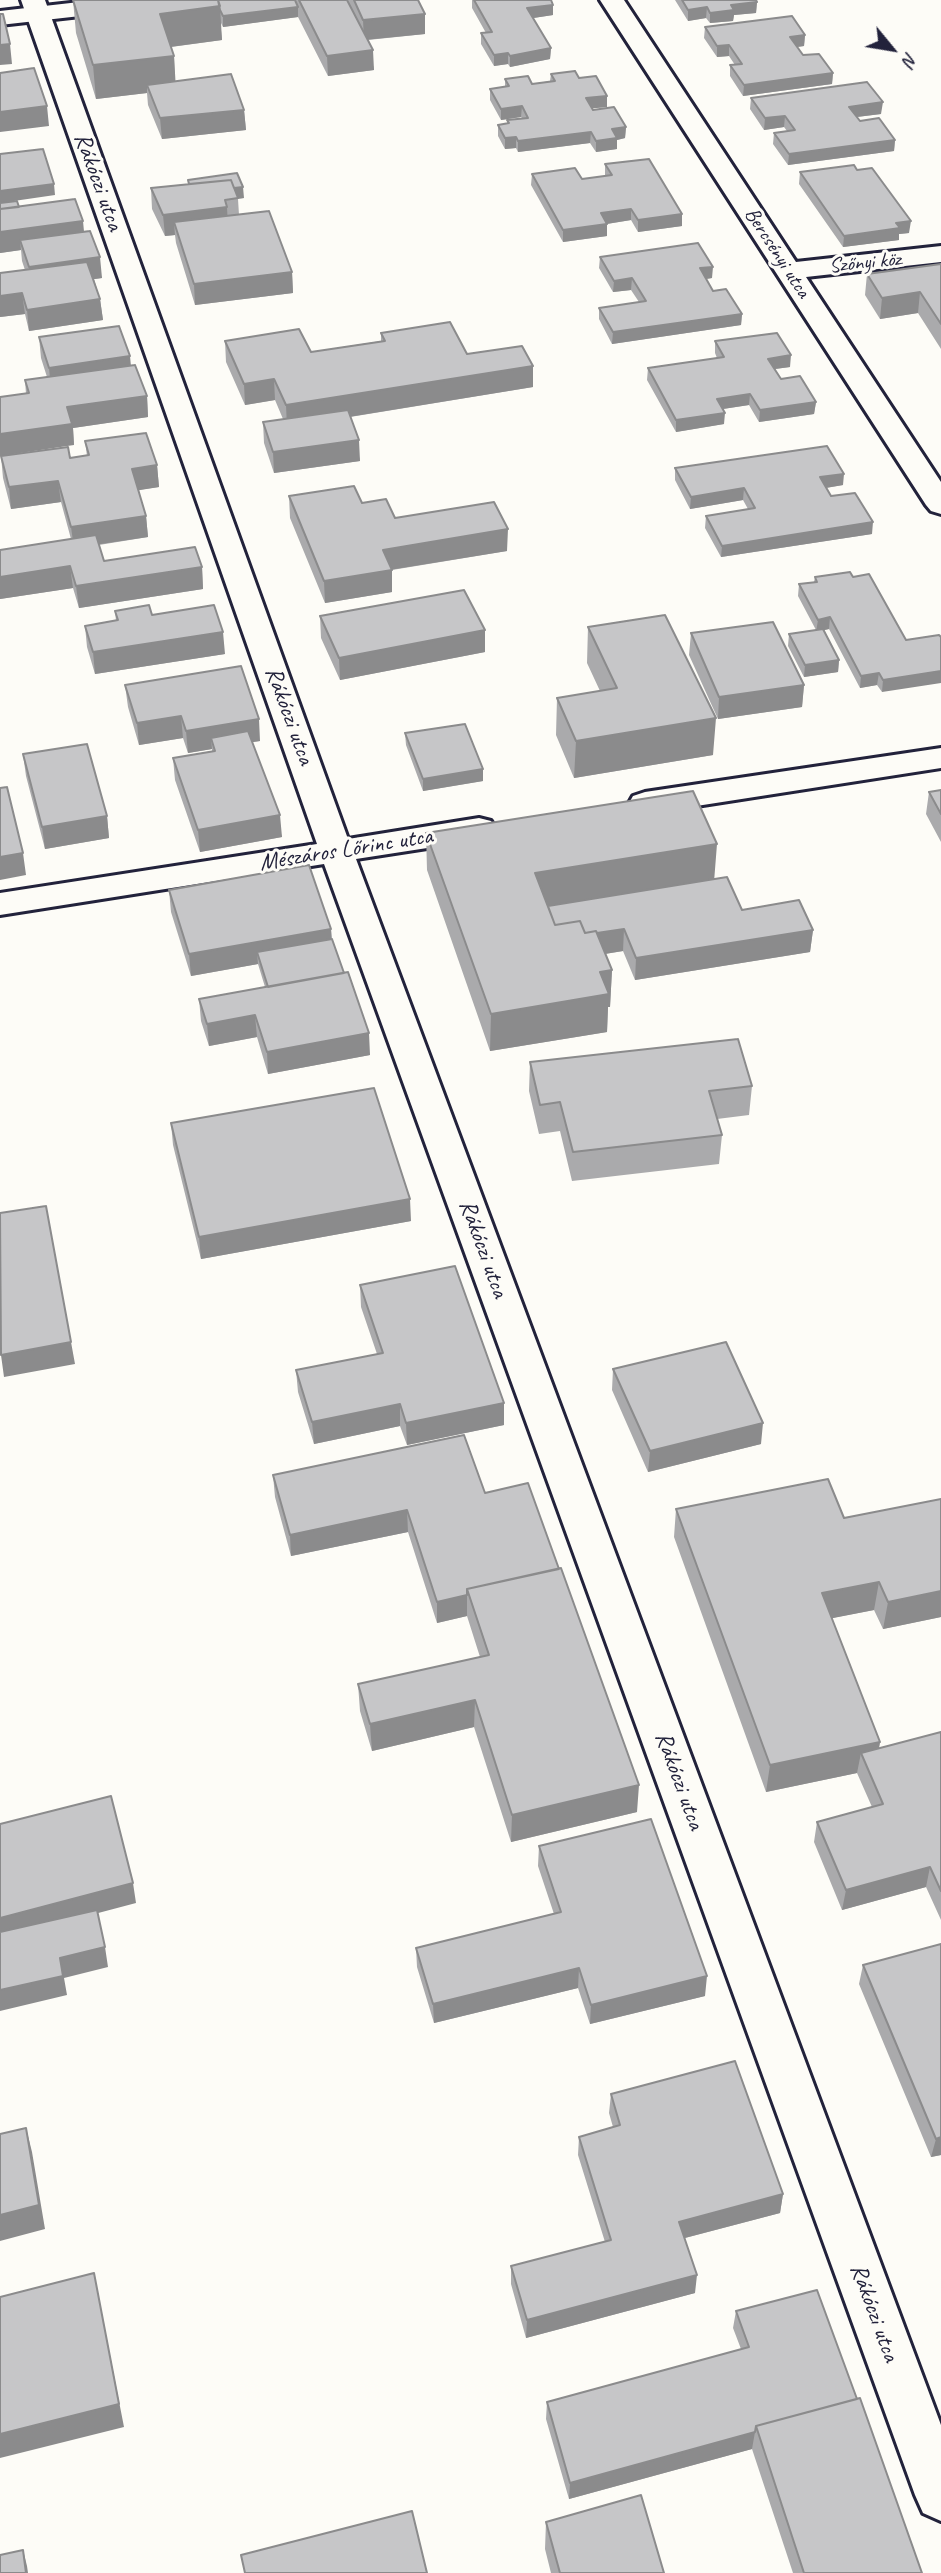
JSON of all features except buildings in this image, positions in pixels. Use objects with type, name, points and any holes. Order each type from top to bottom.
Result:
[{"type":"street","points":[[0,18],[36,7],[161,0]]},
{"type":"street","name":"Bercsényi utca","points":[[612,0],[941,505]]},
{"type":"street","name":"Rákóczi utca","points":[[36,7],[337,851],[941,2495]]},
{"type":"street","name":"Szőnyi köz","points":[[788,271],[941,254]]},
{"type":"street","points":[[611,809],[941,758]]},
{"type":"street","name":"Mészáros Lőrinc utca","points":[[0,904],[515,823]]}]
